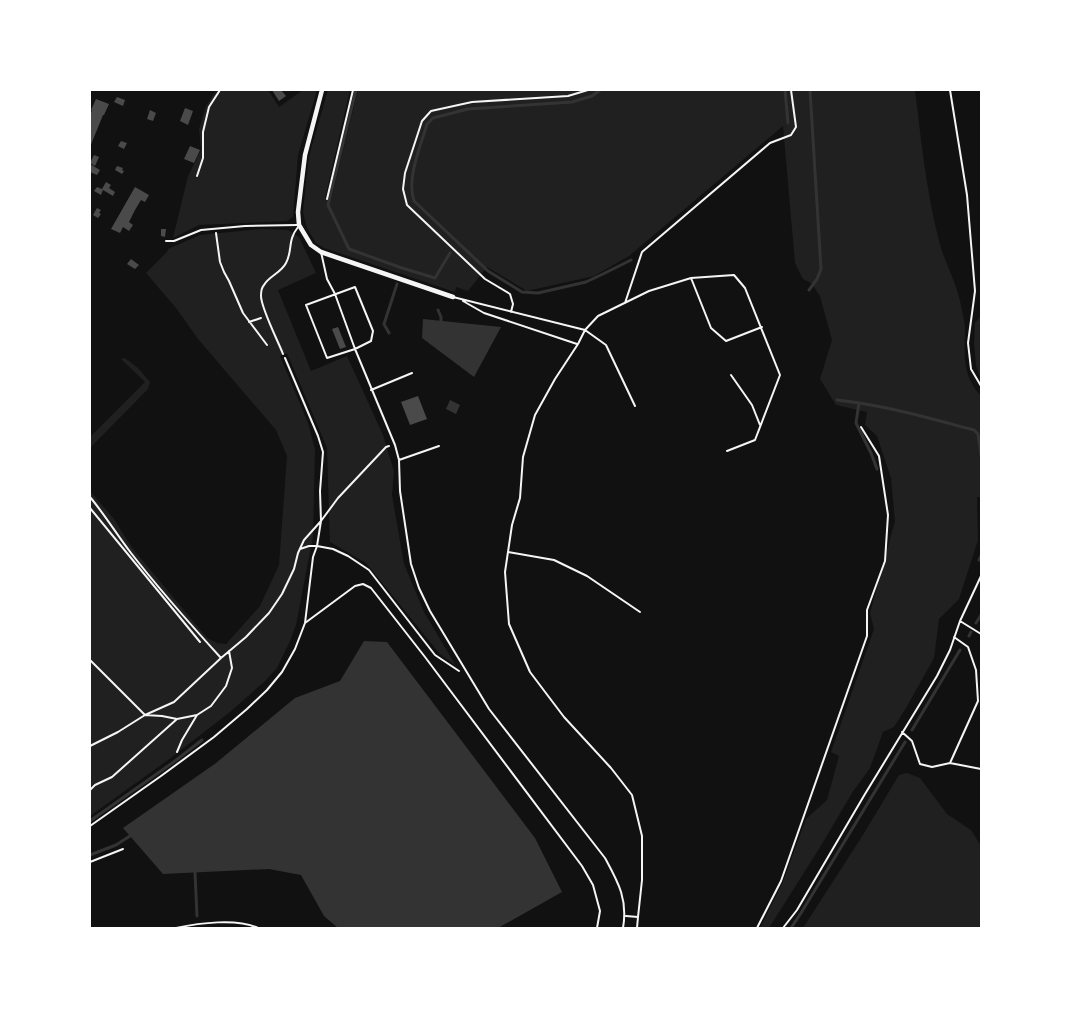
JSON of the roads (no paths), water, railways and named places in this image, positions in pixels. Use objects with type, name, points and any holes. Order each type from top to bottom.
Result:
[{"type":"street","points":[[322,90],[305,155],[298,212],[299,225],[311,245],[321,252],[453,297]]},
{"type":"lane","points":[[197,176],[203,158],[203,132],[209,107],[220,90]]},
{"type":"lane","points":[[327,199],[353,90]]},
{"type":"lane","points":[[511,312],[513,304],[510,294],[486,279],[407,205],[403,189],[405,173],[422,121],[431,111],[472,102],[568,96],[588,90]]},
{"type":"lane","points":[[625,303],[642,252],[770,144],[791,135],[796,127],[791,90]]},
{"type":"lane","points":[[950,90],[967,195],[975,291],[968,343],[971,368],[981,386]]},
{"type":"lane","points":[[166,241],[174,241],[201,230],[215,228],[299,225]]},
{"type":"lane","points":[[283,354],[266,314],[261,296],[263,286],[268,279],[286,264],[293,233],[299,225]]},
{"type":"lane","points":[[321,252],[327,279],[335,294],[371,390],[395,445],[399,460],[400,491],[411,564],[419,588],[430,612],[489,709],[604,858],[619,882],[624,900],[625,916],[623,928]]},
{"type":"lane","points":[[637,928],[642,880],[642,836],[632,795],[611,768],[564,717],[530,672],[510,624],[505,572],[512,525],[520,498],[523,457],[535,415],[555,378],[585,330],[598,316],[649,292],[691,278],[734,274],[745,288],[780,375],[754,440],[727,451]]},
{"type":"lane","points":[[691,278],[711,328],[726,341],[762,327]]},
{"type":"lane","points":[[355,287],[373,331],[371,341],[355,349],[327,358],[306,305],[355,287]]},
{"type":"lane","points":[[453,297],[585,330],[606,344],[635,406]]},
{"type":"lane","points":[[461,300],[484,313],[578,344]]},
{"type":"lane","points":[[371,390],[412,373]]},
{"type":"lane","points":[[731,375],[752,405],[760,425]]},
{"type":"lane","points":[[399,460],[439,446]]},
{"type":"lane","points":[[508,552],[554,560],[587,576],[640,612]]},
{"type":"lane","points":[[783,928],[798,910],[936,676],[950,650],[960,621],[981,576]]},
{"type":"lane","points":[[960,621],[981,634]]},
{"type":"lane","points":[[950,763],[978,701],[976,670],[968,648],[954,637]]},
{"type":"lane","points":[[902,732],[912,741],[920,764],[932,767],[950,763],[981,769]]},
{"type":"lane","points":[[625,916],[638,917]]},
{"type":"waterway","points":[[356,90],[328,205],[349,249],[435,278],[450,253]]},
{"type":"waterway","points":[[600,90],[592,96],[572,102],[468,109],[433,118],[427,124],[418,152],[413,173],[412,192],[414,201],[488,271],[522,292],[538,293],[586,282],[631,260]]},
{"type":"waterway","points":[[785,90],[788,123]]},
{"type":"waterway","points":[[809,290],[821,269],[810,90]]},
{"type":"waterway","points":[[389,333],[384,324],[397,284]]},
{"type":"waterway","points":[[438,310],[441,321]]},
{"type":"waterway","points":[[837,400],[889,409],[974,430],[978,434],[981,455]]},
{"type":"waterway","points":[[859,403],[856,423],[877,469]]},
{"type":"waterway","points":[[979,560],[981,556]]},
{"type":"waterway","points":[[976,623],[981,615]]},
{"type":"waterway","points":[[969,636],[971,632]]},
{"type":"waterway","points":[[912,730],[960,650]]},
{"type":"waterway","points":[[90,821],[202,740]]},
{"type":"waterway","points":[[791,928],[905,742]]},
{"type":"waterway","points":[[90,855],[116,845],[130,836]]},
{"type":"waterway","points":[[195,873],[197,916]]}]
